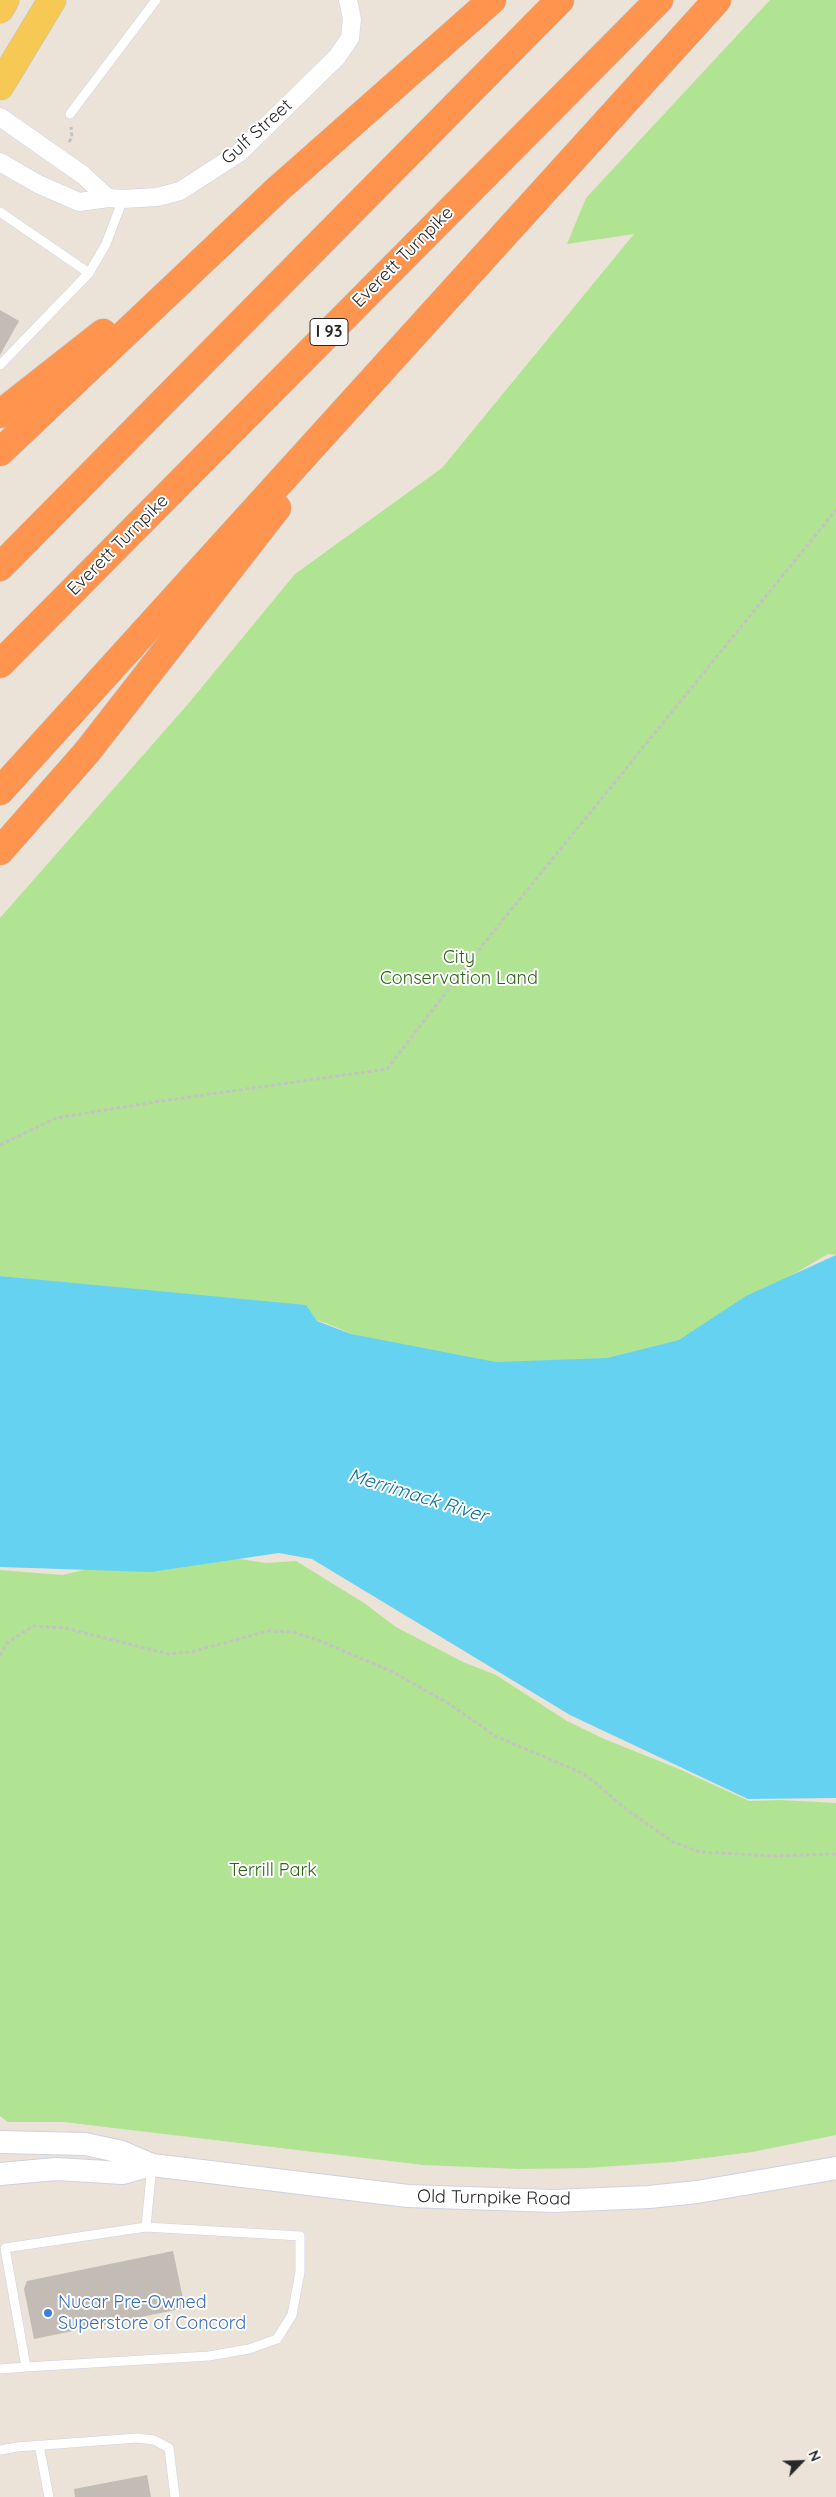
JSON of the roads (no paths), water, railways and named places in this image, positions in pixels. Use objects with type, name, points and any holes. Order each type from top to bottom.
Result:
[{"type":"highway","points":[[0,452],[278,189],[492,0]]},
{"type":"highway","points":[[0,567],[560,0]]},
{"type":"highway","name":"Everett Turnpike","points":[[0,664],[659,0]]},
{"type":"highway","points":[[0,791],[414,332],[717,0]]},
{"type":"highway","points":[[0,414],[232,232]]},
{"type":"highway","points":[[0,850],[87,752],[414,332]]},
{"type":"main road","points":[[0,9],[5,0]]},
{"type":"main road","points":[[0,86],[52,0]]},
{"type":"street","name":"Gulf Street","points":[[0,162],[38,184],[79,202],[115,198],[157,197],[180,191],[239,153],[337,57],[350,38],[352,19],[348,0]]},
{"type":"street","points":[[0,117],[115,198]]},
{"type":"street","name":"Old Turnpike Road","points":[[0,2142],[85,2144],[122,2152],[152,2165],[408,2196],[554,2201],[649,2197],[697,2192],[836,2168]]},
{"type":"street","name":"Old Turnpike Road","points":[[0,2174],[56,2169],[123,2173],[152,2165]]},
{"type":"lane","points":[[70,114],[156,0]]},
{"type":"lane","points":[[0,365],[89,273],[106,244],[115,198]]},
{"type":"lane","points":[[0,212],[89,273]]},
{"type":"lane","points":[[146,2227],[152,2165]]},
{"type":"lane","points":[[0,2369],[209,2356],[249,2349],[277,2339],[292,2315],[300,2272],[300,2236],[146,2227],[5,2248],[26,2367]]},
{"type":"lane","points":[[0,2450],[38,2445],[137,2438],[154,2440],[169,2448],[175,2497]]},
{"type":"lane","points":[[38,2445],[49,2497]]},
{"type":"water","name":"Merrimack River","points":[[836,1255],[836,1798],[748,1799],[570,1715],[312,1559],[279,1553],[151,1572],[0,1567],[0,1276],[306,1305],[317,1321],[351,1334],[496,1362],[607,1358],[679,1340],[746,1296]]},
{"type":"place","name":"Nucar Pre-Owned Superstore of Concord","points":[[48,2313]]},
{"type":"park label","name":"City Conservation Land","points":[[459,968]]},
{"type":"park label","name":"Terrill Park","points":[[273,1871]]}]
